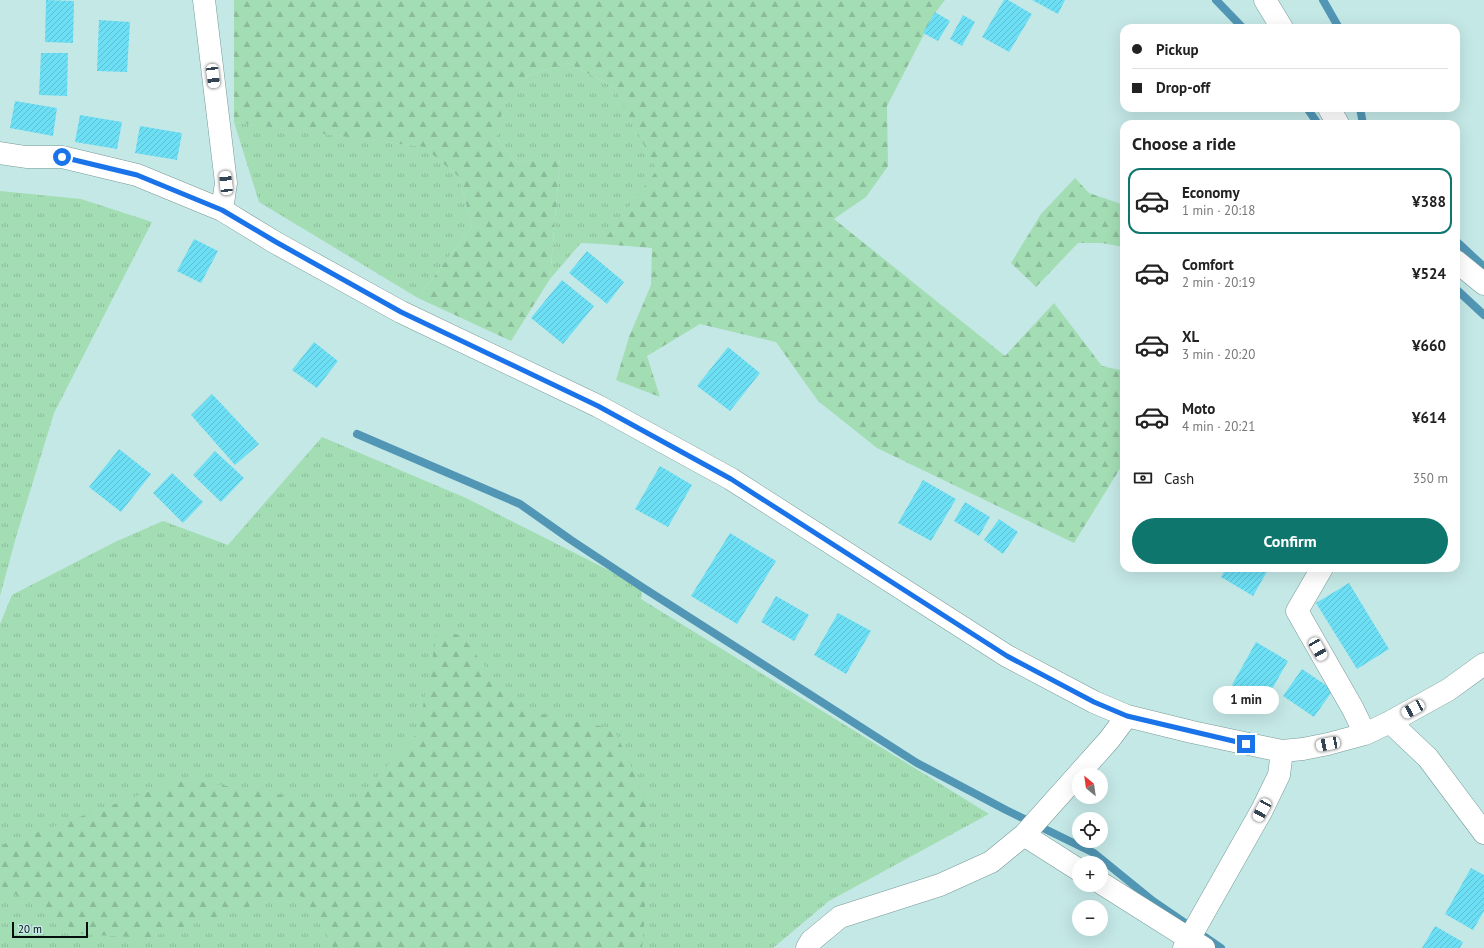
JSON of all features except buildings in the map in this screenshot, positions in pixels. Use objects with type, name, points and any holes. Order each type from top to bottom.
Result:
[{"type":"street","points":[[204,0],[226,183],[222,210]]},
{"type":"street","points":[[1265,0],[1280,24]]},
{"type":"street","points":[[0,154],[26,157],[62,157],[137,175],[222,210],[401,312],[598,406],[731,479],[1007,656],[1094,702],[1127,716],[1192,732],[1282,751],[1303,749],[1365,734],[1448,690],[1484,664]]},
{"type":"street","points":[[1460,264],[1484,284]]},
{"type":"street","points":[[1320,572],[1297,611],[1353,709],[1365,734]]},
{"type":"street","points":[[807,948],[811,941],[840,917],[940,885],[990,862],[1024,835],[1109,740],[1127,716]]},
{"type":"street","points":[[1390,722],[1428,758],[1484,833]]},
{"type":"street","points":[[1108,889],[1193,945],[1279,776],[1282,751]]},
{"type":"street","points":[[1024,835],[1072,866]]},
{"type":"green space","points":[[234,0],[945,0],[935,13],[887,106],[888,166],[866,197],[834,219],[1005,356],[1054,303],[1102,366],[1120,370],[1120,468],[1074,543],[877,448],[818,401],[776,342],[700,324],[647,356],[660,397],[616,380],[629,337],[651,285],[652,248],[601,244],[657,170],[614,87],[568,63],[524,77],[505,95],[497,139],[517,162],[560,157],[550,279],[511,341],[418,298],[472,226],[459,177],[424,147],[234,122]]},
{"type":"green space","points":[[568,63],[614,87],[667,174],[601,244],[581,243],[550,279],[560,158],[517,162],[497,139],[499,94],[524,77]]},
{"type":"green space","points":[[234,122],[425,147],[459,177],[472,226],[418,298],[259,202]]},
{"type":"green space","points":[[1075,178],[1089,193],[1120,204],[1120,246],[1102,243],[1078,243],[1036,287],[1011,263],[1041,214]]},
{"type":"green space","points":[[0,191],[81,199],[152,222],[54,413],[16,537],[0,596]]},
{"type":"green space","points":[[322,437],[466,498],[642,587],[641,599],[989,814],[829,901],[773,948],[0,948],[0,624],[12,595],[115,542],[163,521],[228,545]]},
{"type":"green space","points":[[438,629],[462,636],[517,709],[614,729],[646,799],[645,915],[642,948],[333,948],[316,914],[297,892],[147,938],[81,934],[0,885],[0,846],[183,779],[300,798],[359,797],[418,732]]},
{"type":"waterway","points":[[1216,0],[1239,24]]},
{"type":"waterway","points":[[1323,0],[1337,24]]},
{"type":"waterway","points":[[1310,112],[1315,120]]},
{"type":"waterway","points":[[1361,112],[1362,120]]},
{"type":"waterway","points":[[1460,245],[1484,267]]},
{"type":"waterway","points":[[1460,293],[1484,315]]},
{"type":"waterway","points":[[357,434],[520,504],[642,587],[917,763],[1006,810],[1094,853],[1153,901],[1194,929]]},
{"type":"waterway","points":[[1205,937],[1221,948]]},
{"type":"route","points":[[62,157],[137,175],[222,210],[401,312],[598,406],[731,479],[1007,656],[1094,702],[1127,716],[1246,744]]}]
